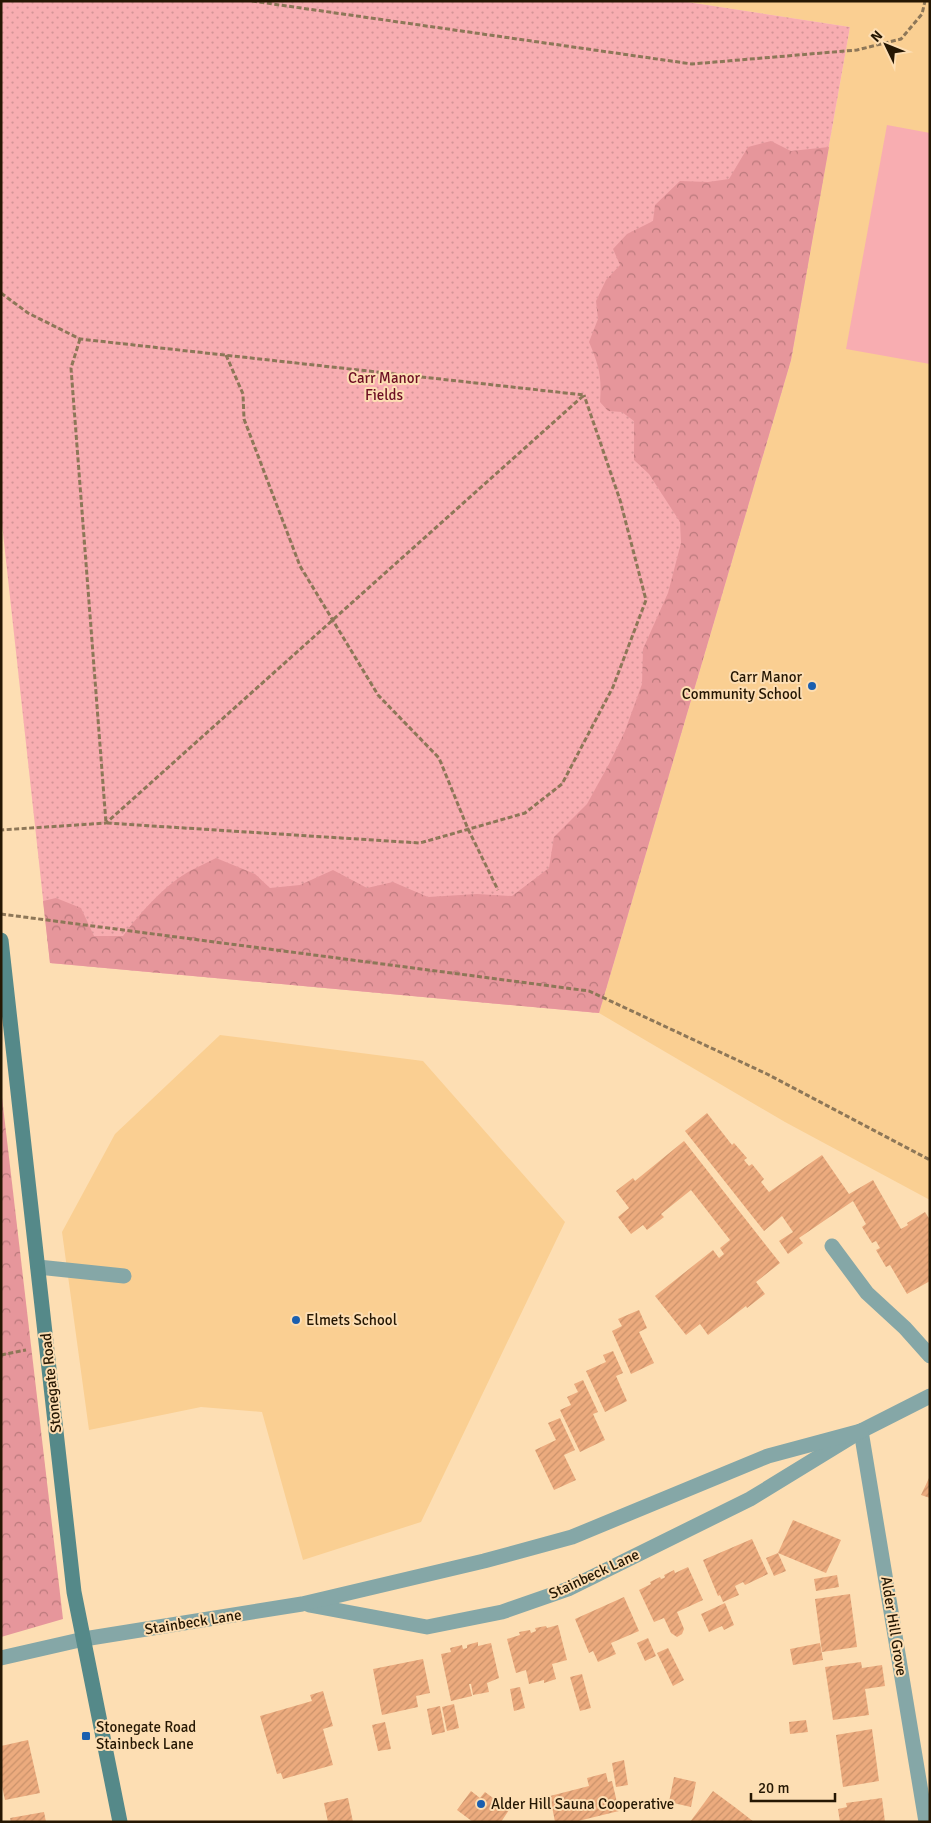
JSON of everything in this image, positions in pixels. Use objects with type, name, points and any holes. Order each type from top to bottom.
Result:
[{"type":"main road","name":"Stonegate Road","points":[[1,940],[74,1592],[120,1822]]},
{"type":"street","points":[[832,1246],[867,1293],[905,1328],[930,1356]]},
{"type":"street","points":[[38,1267],[124,1276]]},
{"type":"street","name":"Stainbeck Lane","points":[[302,1604],[427,1628],[502,1612],[568,1589],[750,1499],[861,1431],[930,1396]]},
{"type":"street","name":"Stainbeck Lane","points":[[1,1658],[84,1639],[302,1604],[484,1561],[572,1537],[768,1456],[861,1431]]},
{"type":"street","name":"Alder Hill Grove","points":[[861,1431],[926,1822]]},
{"type":"path","points":[[252,1],[692,64],[857,50],[901,39],[922,14],[925,1]]},
{"type":"path","points":[[1,293],[28,313],[80,340],[584,395]]},
{"type":"path","points":[[80,340],[71,368],[106,823]]},
{"type":"path","points":[[226,356],[243,394],[244,419],[300,566],[378,694],[439,758],[468,829],[498,890]]},
{"type":"path","points":[[106,823],[584,395]]},
{"type":"path","points":[[1,830],[106,823],[420,843],[525,813],[562,784],[613,687],[646,600],[620,500],[584,395]]},
{"type":"path","points":[[1,914],[589,991],[767,1074],[930,1160]]},
{"type":"shaded area","name":"Carr Manor Community School","points":[[681,1],[930,1],[930,1200],[785,1122],[599,1013],[791,360],[850,27]]},
{"type":"shaded area","name":"Elmets School","points":[[220,1035],[423,1061],[565,1222],[421,1522],[303,1560],[262,1412],[201,1407],[89,1430],[62,1232],[115,1134]]},
{"type":"green space","name":"Carr Manor Fields","points":[[1,1],[681,1],[850,27],[791,360],[599,1013],[50,963],[1,515]]},
{"type":"green space","points":[[887,125],[930,133],[930,364],[846,349]]},
{"type":"green space","points":[[771,141],[791,151],[829,147],[791,360],[599,1013],[50,963],[43,901],[56,898],[81,908],[94,936],[123,936],[144,910],[170,885],[188,872],[216,858],[255,874],[270,888],[300,885],[333,870],[367,888],[393,882],[428,897],[477,894],[512,896],[549,868],[554,837],[587,804],[625,731],[642,684],[643,649],[668,593],[681,543],[680,522],[649,474],[634,460],[634,421],[622,412],[608,411],[600,402],[601,385],[599,371],[589,342],[598,319],[596,301],[606,280],[620,265],[613,249],[627,234],[653,221],[655,205],[680,181],[708,182],[729,179],[748,147]]},
{"type":"green space","points":[[1,1089],[63,1619],[1,1637]]},
{"type":"building","points":[[707,1113],[732,1145],[734,1143],[747,1158],[744,1160],[749,1166],[752,1164],[764,1179],[761,1182],[769,1192],[822,1155],[849,1194],[873,1180],[901,1229],[925,1212],[930,1220],[930,1281],[907,1294],[890,1265],[886,1267],[876,1250],[880,1248],[876,1241],[872,1243],[862,1227],[866,1224],[853,1201],[799,1238],[803,1243],[788,1254],[779,1241],[793,1232],[782,1216],[764,1231],[685,1131]]},
{"type":"building","points":[[684,1141],[780,1263],[756,1282],[765,1294],[708,1335],[700,1324],[686,1335],[655,1296],[713,1250],[719,1258],[724,1254],[720,1248],[730,1240],[691,1190],[661,1214],[664,1217],[647,1230],[643,1225],[631,1234],[618,1217],[629,1208],[616,1191],[633,1178],[635,1181]]},
{"type":"building","points":[[639,1310],[647,1328],[639,1332],[654,1363],[631,1374],[612,1331],[622,1326],[618,1319]]},
{"type":"building","points":[[613,1351],[623,1373],[616,1376],[627,1401],[605,1412],[586,1371],[606,1362],[603,1355]]},
{"type":"building","points":[[583,1380],[598,1412],[593,1414],[605,1440],[580,1452],[560,1410],[571,1405],[567,1397],[578,1392],[574,1384]]},
{"type":"building","points":[[560,1418],[575,1450],[564,1455],[576,1480],[554,1490],[535,1450],[556,1440],[548,1423]]},
{"type":"building","points":[[930,1476],[930,1498],[921,1495]]},
{"type":"building","points":[[793,1520],[841,1540],[826,1573],[778,1553]]},
{"type":"building","points":[[752,1539],[768,1574],[745,1585],[743,1582],[735,1586],[739,1595],[723,1602],[720,1595],[718,1596],[703,1560]]},
{"type":"building","points":[[778,1553],[786,1571],[774,1576],[766,1558]]},
{"type":"building","points":[[688,1567],[703,1600],[677,1612],[684,1629],[682,1634],[677,1637],[671,1633],[664,1618],[654,1622],[639,1590],[660,1577],[661,1579],[664,1578],[664,1575],[674,1570],[675,1573]]},
{"type":"building","points":[[837,1575],[839,1587],[816,1591],[814,1579]]},
{"type":"building","points":[[850,1594],[857,1647],[822,1652],[815,1599]]},
{"type":"building","points":[[624,1597],[639,1631],[611,1643],[616,1654],[598,1662],[593,1651],[589,1653],[575,1619]]},
{"type":"building","points":[[725,1603],[734,1625],[724,1630],[722,1626],[709,1632],[701,1614]]},
{"type":"building","points":[[558,1625],[567,1660],[552,1664],[556,1679],[544,1683],[544,1680],[529,1684],[526,1670],[516,1673],[507,1639],[520,1635],[519,1632],[530,1630],[531,1633],[536,1631],[535,1628],[546,1626],[547,1628]]},
{"type":"building","points":[[648,1638],[656,1656],[645,1661],[637,1643]]},
{"type":"building","points":[[478,1642],[478,1646],[491,1643],[499,1678],[487,1683],[489,1692],[473,1695],[471,1684],[469,1684],[472,1696],[451,1701],[441,1654],[451,1652],[450,1648],[462,1645],[463,1649],[467,1648],[467,1645]]},
{"type":"building","points":[[820,1643],[823,1660],[793,1665],[790,1649]]},
{"type":"building","points":[[668,1648],[684,1680],[673,1686],[657,1653]]},
{"type":"building","points":[[423,1659],[430,1693],[416,1696],[418,1707],[382,1715],[373,1669]]},
{"type":"building","points":[[861,1662],[862,1668],[882,1665],[885,1686],[865,1689],[869,1715],[833,1720],[825,1667]]},
{"type":"building","points":[[582,1674],[591,1708],[580,1711],[570,1677]]},
{"type":"building","points":[[520,1687],[525,1708],[514,1711],[510,1689]]},
{"type":"building","points":[[323,1691],[333,1726],[323,1729],[333,1765],[283,1779],[281,1773],[277,1774],[260,1716],[312,1701],[310,1695]]},
{"type":"building","points":[[454,1704],[459,1728],[447,1731],[442,1707]]},
{"type":"building","points":[[440,1706],[445,1732],[432,1735],[427,1709]]},
{"type":"building","points":[[806,1720],[808,1732],[790,1734],[789,1722]]},
{"type":"building","points":[[385,1722],[391,1749],[378,1751],[372,1725]]},
{"type":"building","points":[[872,1729],[879,1781],[843,1787],[836,1735]]},
{"type":"building","points":[[28,1740],[40,1793],[5,1800],[1,1782],[1,1746]]},
{"type":"building","points":[[624,1760],[628,1785],[616,1787],[612,1763]]},
{"type":"building","points":[[606,1773],[608,1782],[612,1781],[619,1811],[574,1822],[555,1822],[550,1796],[589,1786],[587,1778]]},
{"type":"building","points":[[674,1777],[696,1782],[691,1807],[669,1802]]},
{"type":"building","name":"Alder Hill Sauna Cooperative","points":[[471,1791],[480,1798],[485,1792],[509,1810],[501,1822],[473,1822],[457,1810]]},
{"type":"building","points":[[713,1791],[736,1808],[754,1822],[690,1822]]},
{"type":"building","points":[[348,1798],[353,1822],[328,1822],[324,1803]]},
{"type":"building","points":[[882,1798],[885,1822],[840,1822],[838,1809],[847,1807],[846,1803]]},
{"type":"building","points":[[44,1812],[46,1822],[11,1822],[10,1818]]},
{"type":"place","name":"Carr Manor Community School","points":[[812,686]]},
{"type":"place","name":"Elmets School","points":[[296,1320]]},
{"type":"place","name":"Stonegate Road Stainbeck Lane","points":[[86,1736]]},
{"type":"place","name":"Alder Hill Sauna Cooperative","points":[[481,1804]]}]
